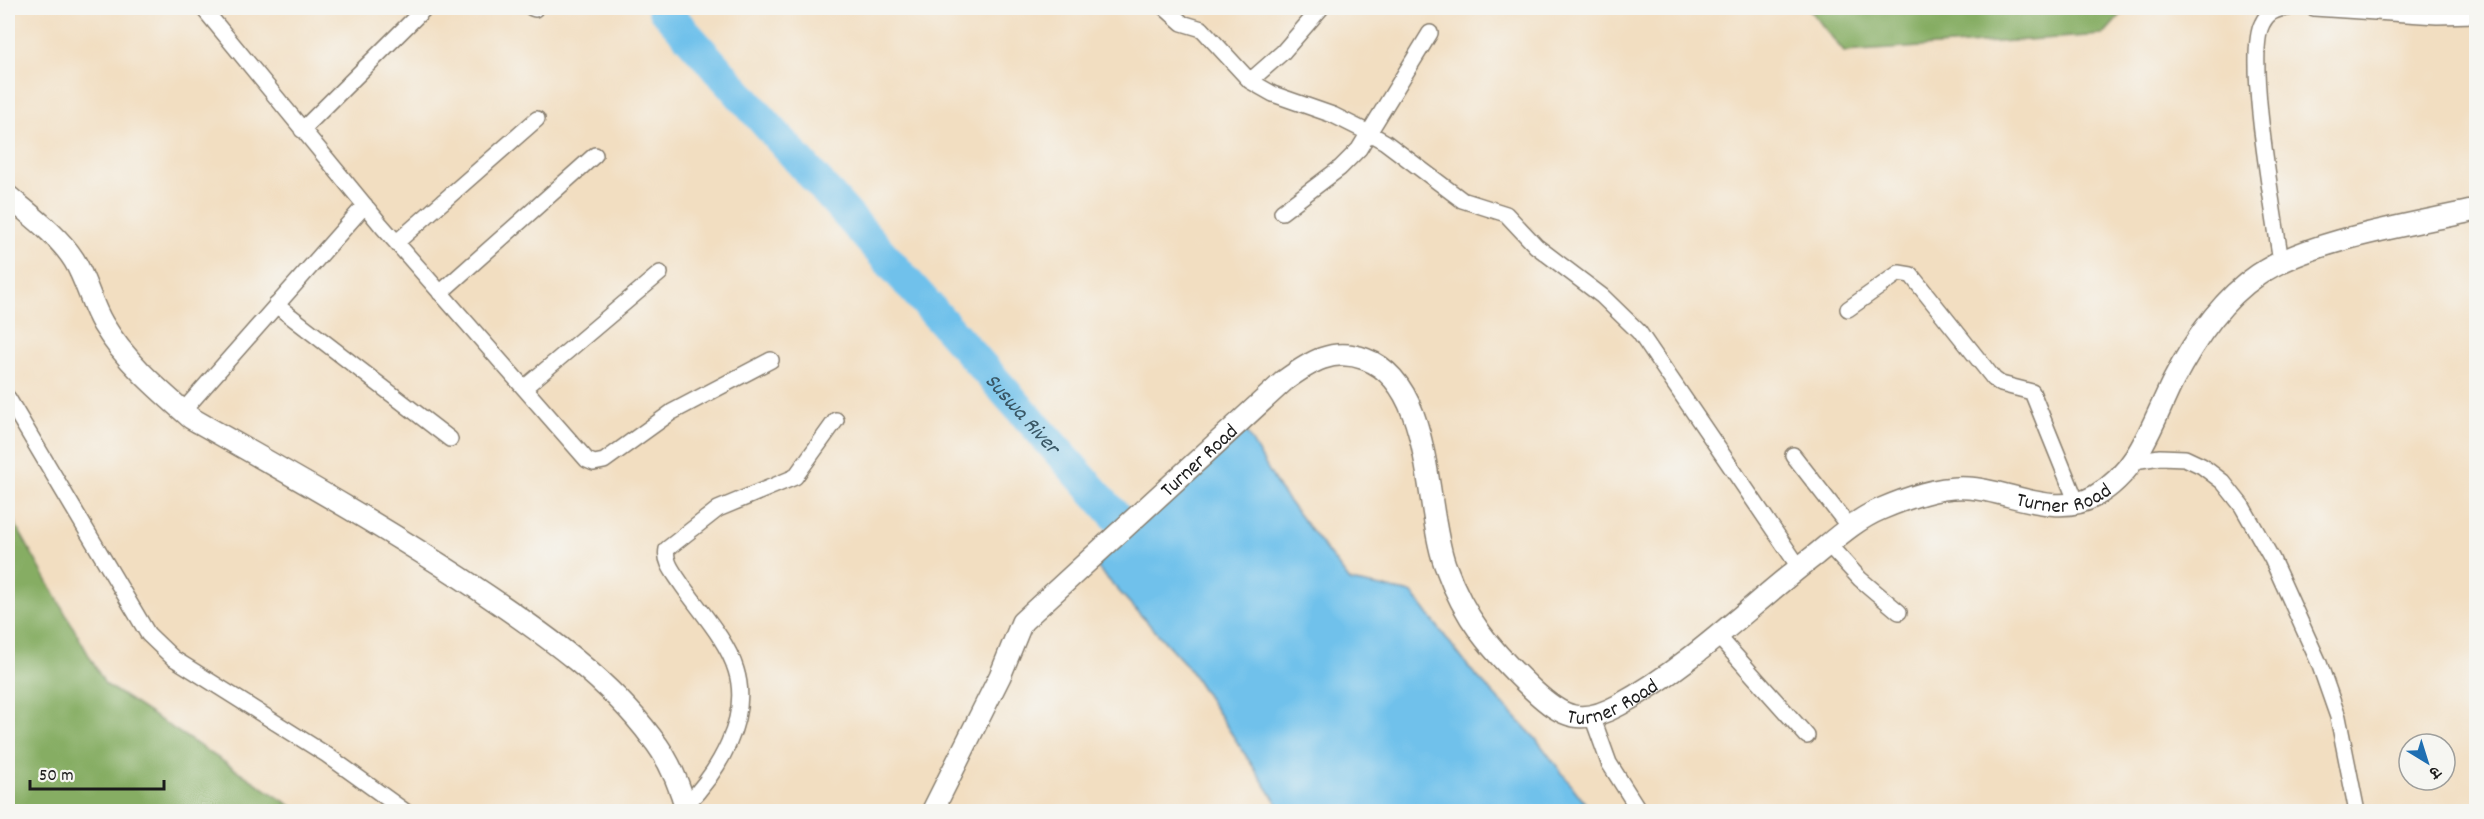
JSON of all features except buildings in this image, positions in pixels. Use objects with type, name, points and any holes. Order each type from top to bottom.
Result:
[{"type":"main road","points":[[8,196],[62,244],[75,261],[104,325],[133,364],[183,411],[412,545],[531,625],[579,663],[621,701],[653,738],[671,768],[687,808]]},
{"type":"main road","name":"Turner Road","points":[[932,812],[1000,676],[1022,621],[1284,381],[1305,366],[1335,354],[1347,353],[1364,358],[1386,370],[1399,387],[1416,426],[1443,560],[1458,599],[1478,633],[1496,655],[1551,707],[1563,715],[1578,718],[1592,716],[1637,694],[1717,635],[1849,527],[1878,510],[1901,501],[1955,488],[1995,492],[2041,503],[2077,503],[2104,490],[2134,461],[2191,348],[2240,290],[2258,274],[2281,262],[2341,241],[2476,210]]},
{"type":"street","points":[[203,8],[364,205],[578,452],[594,463],[604,461],[672,412],[771,360]]},
{"type":"street","points":[[302,130],[425,8]]},
{"type":"street","points":[[1165,8],[1182,23],[1202,29],[1250,81],[1273,94],[1333,115],[1369,133],[1385,142],[1462,200],[1506,214],[1536,246],[1602,296],[1639,332],[1799,567]]},
{"type":"street","points":[[1250,81],[1283,52],[1321,8]]},
{"type":"street","points":[[2281,262],[2263,133],[2256,48],[2261,25],[2269,14],[2288,8]]},
{"type":"street","points":[[2314,8],[2437,16],[2476,15]]},
{"type":"street","points":[[1282,212],[1340,168],[1359,149],[1430,33]]},
{"type":"street","points":[[397,242],[537,119]]},
{"type":"street","points":[[440,293],[595,155]]},
{"type":"street","points":[[183,411],[364,205]]},
{"type":"street","points":[[524,388],[660,273]]},
{"type":"street","points":[[1848,309],[1899,273],[1911,275],[1994,379],[2001,384],[2032,392],[2077,503]]},
{"type":"street","points":[[276,305],[450,440]]},
{"type":"street","points":[[8,398],[148,634],[173,658],[327,754],[406,812]]},
{"type":"street","points":[[687,808],[714,772],[731,737],[739,690],[736,670],[728,652],[672,571],[666,555],[667,549],[718,509],[795,477],[836,420]]},
{"type":"street","points":[[1793,455],[1849,527]]},
{"type":"street","points":[[2134,461],[2160,457],[2185,458],[2202,466],[2223,482],[2242,506],[2272,559],[2319,663],[2338,717],[2357,812]]},
{"type":"street","points":[[1828,544],[1860,579],[1899,612]]},
{"type":"street","points":[[1717,635],[1807,736]]},
{"type":"street","points":[[1592,716],[1609,763],[1640,812]]},
{"type":"green space","points":[[1808,8],[2127,8],[2103,35],[1844,52]]},
{"type":"green space","points":[[8,511],[105,684],[299,811],[8,811]]},
{"type":"water","points":[[1246,431],[1280,490],[1350,581],[1412,593],[1470,669],[1537,740],[1591,811],[1282,811],[1188,667],[1096,566]]},
{"type":"waterway","name":"Suswa River","points":[[663,8],[1147,551]]}]
